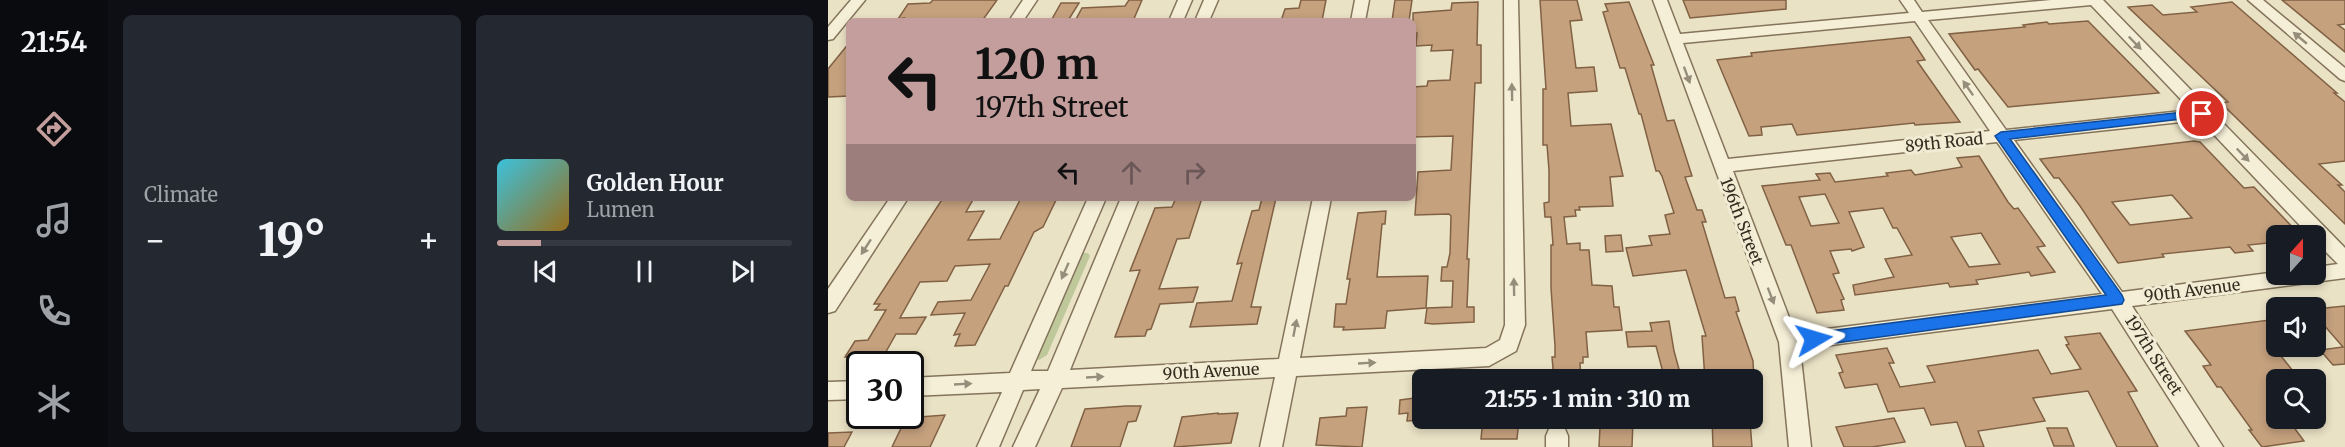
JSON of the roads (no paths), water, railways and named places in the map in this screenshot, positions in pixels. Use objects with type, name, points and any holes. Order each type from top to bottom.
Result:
[{"type":"street","points":[[828,36],[858,0]]},
{"type":"street","points":[[1018,18],[1030,0]]},
{"type":"street","points":[[1177,18],[1185,0]]},
{"type":"street","points":[[1203,18],[1211,0]]},
{"type":"street","points":[[1359,18],[1362,0]]},
{"type":"street","name":"90th Avenue","points":[[924,386],[1489,357],[1509,345],[1515,325],[1511,0]]},
{"type":"street","name":"196th Street","points":[[1660,0],[1789,342],[1800,447]]},
{"type":"street","name":"197th Street","points":[[1906,0],[2117,300],[2212,447]]},
{"type":"street","points":[[1674,39],[2095,0],[2202,114],[2345,260]]},
{"type":"street","points":[[2255,0],[2345,76]]},
{"type":"street","name":"89th Road","points":[[1721,166],[2202,114]]},
{"type":"street","points":[[828,305],[836,281],[897,201]]},
{"type":"street","points":[[988,447],[1097,201]]},
{"type":"street","points":[[1024,447],[1055,380],[1129,201]]},
{"type":"street","points":[[1271,447],[1321,201]]},
{"type":"street","points":[[1080,238],[1114,237]]},
{"type":"street","name":"90th Avenue","points":[[1789,342],[2345,271]]},
{"type":"street","points":[[828,391],[846,390]]}]
